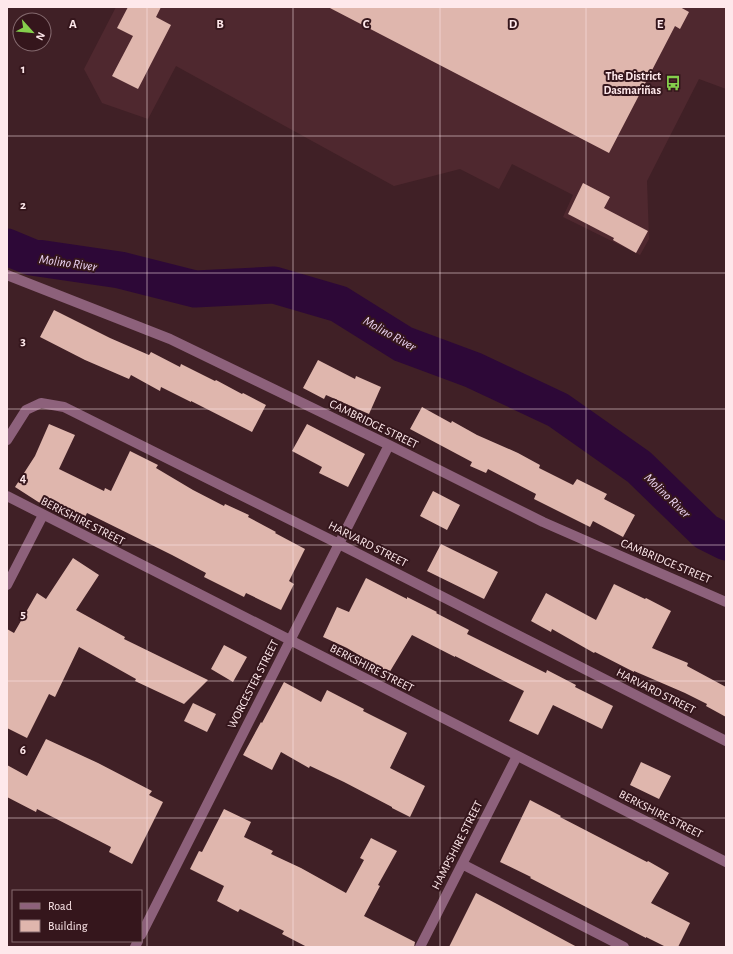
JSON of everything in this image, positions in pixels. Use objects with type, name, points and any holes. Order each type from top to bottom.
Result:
[{"type":"street","name":"CAMBRIDGE STREET","points":[[7,275],[170,339],[389,445],[542,522],[726,602]]},
{"type":"street","name":"HARVARD STREET","points":[[7,440],[26,410],[42,403],[64,407],[339,544],[726,741]]},
{"type":"street","name":"WORCESTER STREET","points":[[142,933],[389,445]]},
{"type":"street","name":"BERKSHIRE STREET","points":[[7,496],[726,862]]},
{"type":"street","points":[[7,585],[42,515]]},
{"type":"street","name":"HAMPSHIRE STREET","points":[[420,947],[516,756]]},
{"type":"street","points":[[462,864],[624,947]]},
{"type":"shaded area","name":"The District Dasmariñas","points":[[116,7],[726,7],[726,89],[699,79],[647,181],[649,239],[640,255],[563,217],[573,195],[512,164],[499,189],[460,169],[394,186],[176,66],[148,119],[102,103],[84,69]]},
{"type":"building","points":[[128,7],[161,7],[156,17],[171,25],[138,89],[112,76],[133,36],[117,28]]},
{"type":"building","points":[[328,7],[680,7],[689,12],[680,29],[675,26],[609,153]]},
{"type":"building","points":[[583,183],[610,197],[604,208],[648,231],[636,253],[613,240],[614,238],[568,214]]},
{"type":"building","points":[[54,310],[110,338],[149,355],[151,352],[180,367],[181,364],[266,405],[252,432],[161,387],[160,391],[131,375],[129,379],[85,360],[40,337]]},
{"type":"building","points":[[318,360],[355,379],[356,376],[381,387],[369,414],[326,395],[324,399],[303,388]]},
{"type":"building","points":[[422,407],[451,423],[452,421],[477,435],[518,453],[540,465],[539,468],[573,485],[577,479],[607,494],[604,499],[635,515],[623,537],[593,521],[590,527],[534,499],[536,494],[488,469],[486,473],[470,466],[472,462],[410,429]]},
{"type":"building","points":[[49,424],[75,435],[59,469],[104,491],[105,488],[111,491],[130,451],[158,465],[156,468],[193,490],[224,506],[225,504],[249,515],[248,517],[305,549],[289,581],[294,584],[281,610],[246,593],[244,597],[204,577],[206,573],[87,513],[85,517],[48,499],[43,505],[15,487],[35,456]]},
{"type":"building","points":[[307,424],[365,454],[348,487],[319,473],[322,467],[292,451]]},
{"type":"building","points":[[433,491],[460,505],[447,530],[420,516]]},
{"type":"building","points":[[441,544],[498,572],[484,599],[427,571]]},
{"type":"building","points":[[73,558],[99,575],[76,610],[125,637],[124,639],[208,680],[184,704],[135,681],[136,679],[79,647],[55,697],[49,694],[27,738],[7,728],[7,629],[14,633],[37,593],[46,599]]},
{"type":"building","points":[[366,578],[407,599],[407,597],[437,612],[436,613],[469,630],[467,634],[546,673],[547,670],[576,685],[575,687],[613,706],[602,729],[553,705],[538,735],[509,721],[524,691],[412,635],[389,673],[347,648],[323,637],[337,607],[349,612]]},
{"type":"building","points":[[614,584],[671,611],[652,648],[688,663],[687,666],[726,687],[726,717],[706,706],[707,704],[685,693],[634,672],[595,652],[594,653],[552,629],[551,632],[531,621],[546,593],[596,620]]},
{"type":"building","points":[[224,645],[247,657],[233,682],[211,669]]},
{"type":"building","points":[[284,682],[321,702],[327,690],[364,709],[363,711],[407,733],[390,768],[425,786],[410,817],[344,782],[310,766],[309,768],[281,752],[272,770],[243,755]]},
{"type":"building","points":[[193,703],[216,714],[207,732],[184,721]]},
{"type":"building","points":[[46,739],[98,763],[152,791],[149,795],[163,802],[132,864],[109,852],[111,847],[37,809],[36,812],[7,797],[7,765],[27,776]]},
{"type":"building","points":[[641,762],[671,776],[659,799],[630,785]]},
{"type":"building","points":[[530,800],[669,873],[651,903],[690,923],[678,947],[666,947],[646,938],[500,862]]},
{"type":"building","points":[[224,809],[251,822],[244,837],[273,851],[271,854],[301,868],[346,893],[364,860],[360,858],[371,838],[397,851],[378,885],[380,886],[364,916],[415,942],[414,947],[307,947],[282,934],[284,931],[240,909],[238,912],[217,901],[224,886],[190,869],[199,851],[202,852]]},
{"type":"building","points":[[476,893],[497,904],[577,947],[449,947]]},
{"type":"waterway","name":"Molino River","points":[[7,247],[31,257],[120,270],[195,289],[274,285],[339,304],[403,344],[473,370],[558,410],[639,467],[706,532],[726,542]]},
{"type":"place","name":"The District Dasmariñas","points":[[673,83]]}]
